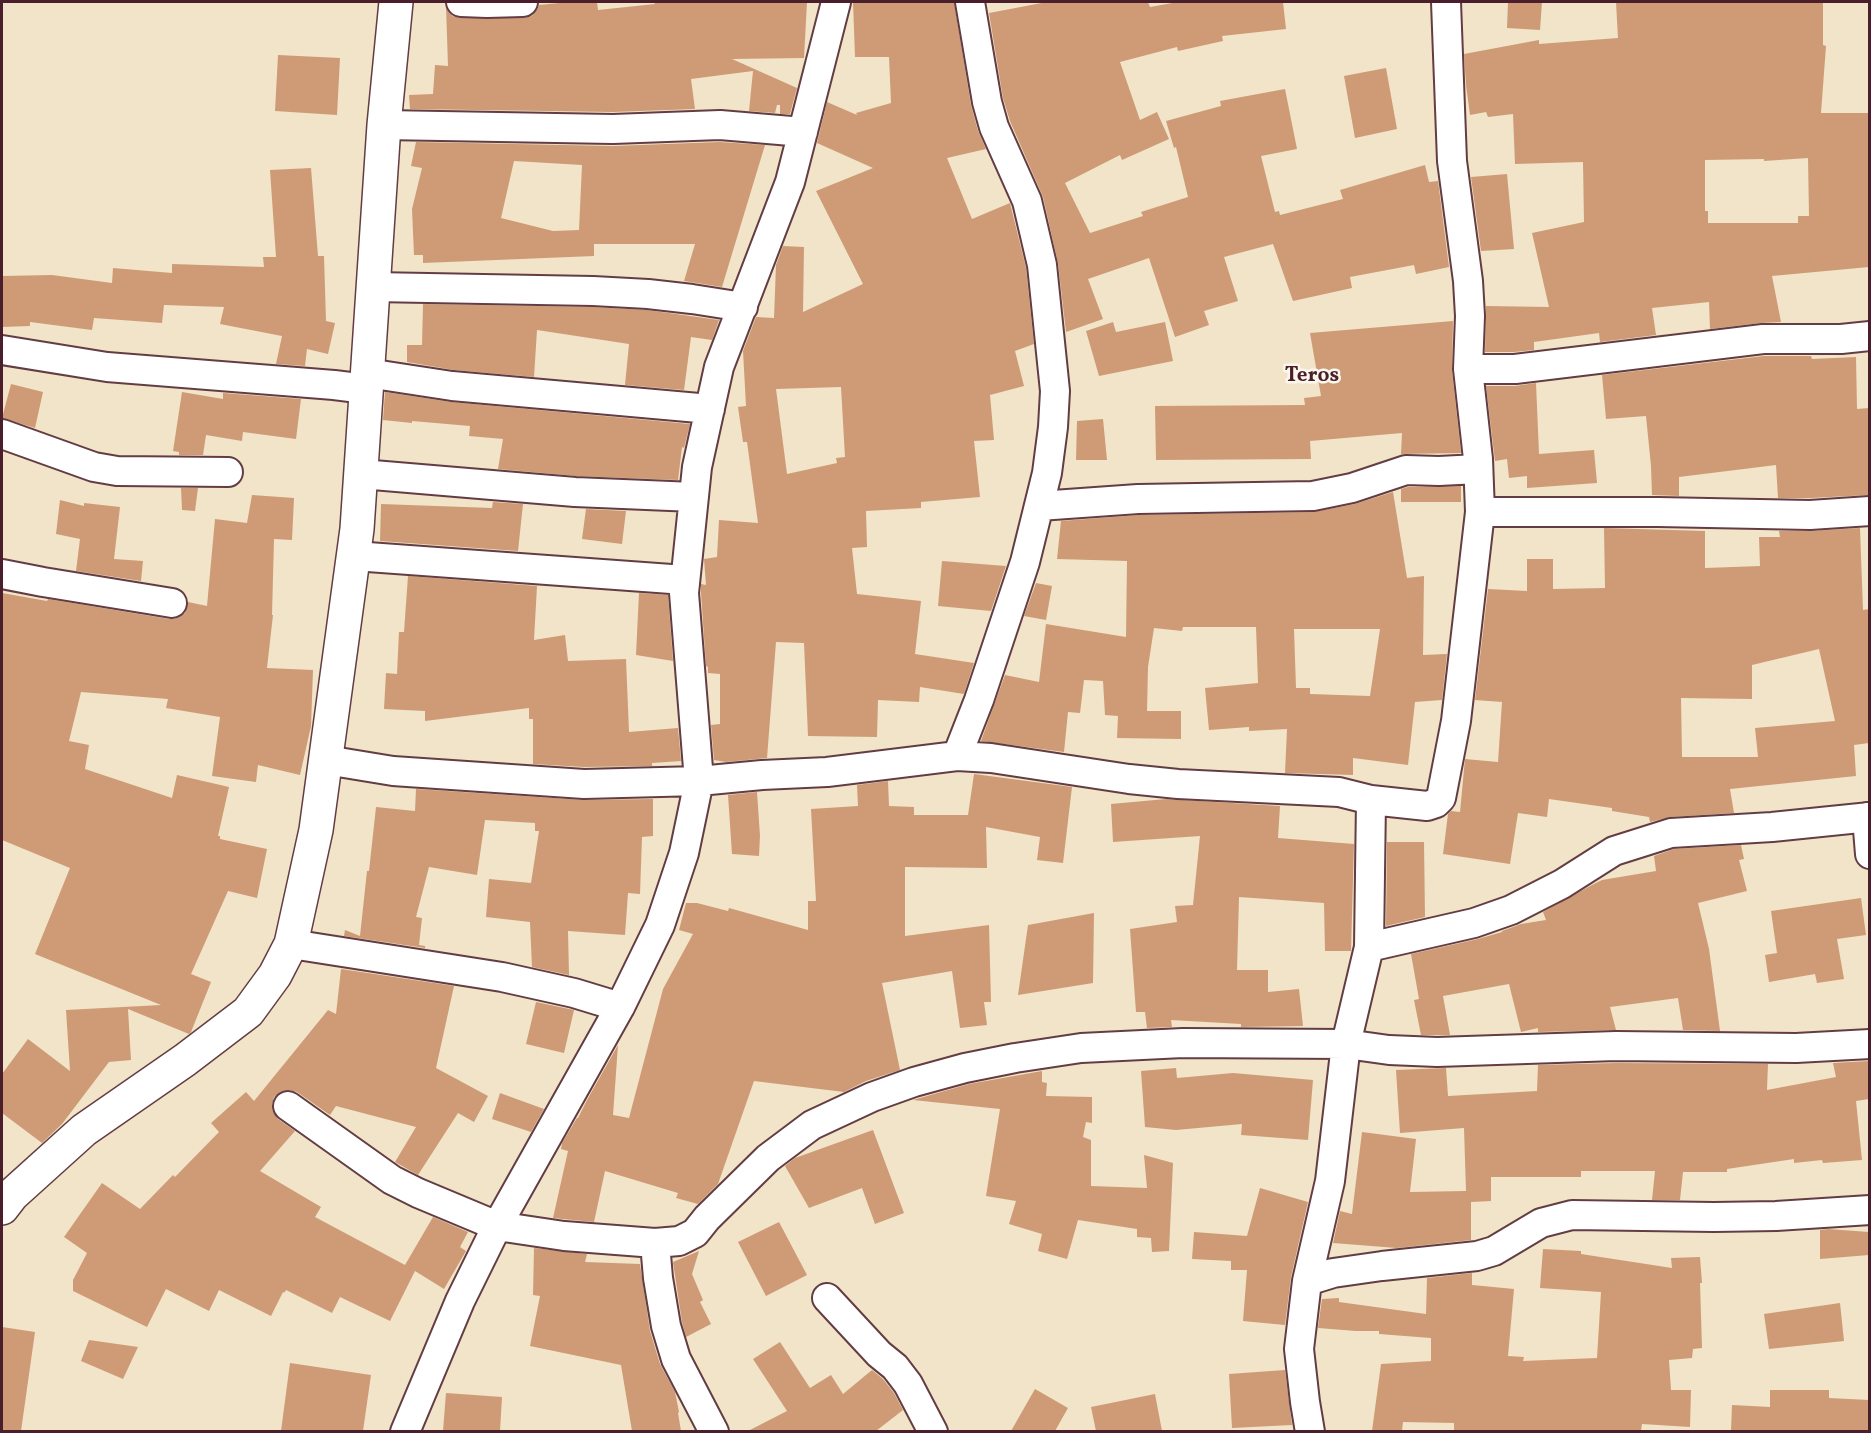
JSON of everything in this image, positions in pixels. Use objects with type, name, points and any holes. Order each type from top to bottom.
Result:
[{"type":"street","points":[[2,1208],[12,1195],[84,1130],[195,1053],[248,1012],[275,975],[291,944],[316,830],[354,556],[384,125],[396,2]]},
{"type":"street","points":[[461,2],[523,2]]},
{"type":"street","points":[[405,1431],[460,1300],[497,1226],[620,1007],[660,925],[684,853],[699,780],[684,593],[697,467],[719,367],[790,182],[836,2]]},
{"type":"street","points":[[957,756],[1025,562],[1047,473],[1055,391],[1042,265],[1027,201],[994,127],[987,102],[970,2]]},
{"type":"street","points":[[326,760],[393,771],[573,783],[699,780],[827,772],[957,756],[990,758],[1178,784],[1339,792],[1371,800],[1427,806],[1436,803],[1441,798],[1456,721],[1480,512],[1468,369],[1470,316],[1468,281],[1452,161],[1446,2]]},
{"type":"street","points":[[384,125],[613,129],[720,125],[803,132]]},
{"type":"street","points":[[373,287],[626,293],[692,299],[743,307]]},
{"type":"street","points":[[1468,369],[1515,369],[1763,339],[1840,339],[1869,336]]},
{"type":"street","points":[[2,350],[107,367],[334,385],[367,381],[452,386],[710,409]]},
{"type":"street","points":[[2,434],[94,466],[117,471],[228,472]]},
{"type":"street","points":[[1039,506],[1138,499],[1313,496],[1352,488],[1406,470],[1478,469]]},
{"type":"street","points":[[361,474],[575,492],[694,497]]},
{"type":"street","points":[[1480,512],[1810,514],[1869,511]]},
{"type":"street","points":[[354,556],[685,580]]},
{"type":"street","points":[[2,574],[172,603]]},
{"type":"street","points":[[1311,1431],[1299,1349],[1307,1281],[1330,1180],[1346,1044],[1368,947],[1371,800]]},
{"type":"street","points":[[1368,947],[1474,922],[1511,910],[1562,884],[1614,851],[1671,833],[1772,827],[1868,817],[1869,854]]},
{"type":"street","points":[[291,944],[502,977],[574,993],[620,1007]]},
{"type":"street","points":[[288,1106],[392,1180],[497,1226],[564,1236],[654,1243],[679,1241],[695,1233],[707,1218],[768,1158],[812,1125],[872,1097],[914,1082],[965,1068],[1015,1058],[1082,1048],[1183,1043],[1346,1044],[1389,1050],[1437,1052],[1616,1046],[1796,1048],[1869,1044]]},
{"type":"street","points":[[1307,1281],[1333,1273],[1477,1256],[1494,1251],[1541,1222],[1572,1215],[1725,1217],[1869,1210]]},
{"type":"street","points":[[654,1243],[666,1326],[676,1359],[714,1431]]},
{"type":"street","points":[[827,1298],[908,1384],[933,1431]]},
{"type":"building","points":[[597,2],[598,10],[655,4],[654,2],[807,2],[804,58],[732,59],[797,88],[790,114],[780,114],[780,105],[777,105],[775,113],[749,111],[753,71],[691,79],[695,109],[613,112],[410,109],[409,95],[433,94],[435,65],[448,66],[446,6],[452,16],[460,18],[523,18],[532,16],[539,5]]},
{"type":"building","points":[[853,2],[954,2],[971,105],[986,149],[947,158],[972,219],[1010,203],[1026,268],[1034,344],[1015,351],[1024,386],[990,395],[994,440],[974,441],[980,497],[921,502],[921,508],[866,511],[867,547],[852,548],[857,594],[921,601],[915,654],[974,663],[964,694],[920,687],[919,702],[878,700],[877,737],[808,736],[804,643],[776,642],[767,758],[726,762],[714,760],[711,725],[720,724],[720,674],[708,673],[706,666],[701,593],[701,584],[706,585],[704,559],[717,557],[719,520],[758,523],[747,442],[743,442],[738,407],[746,406],[743,351],[756,317],[774,318],[776,265],[783,246],[804,247],[803,312],[863,284],[816,191],[873,168],[817,143],[827,102],[857,115],[856,113],[891,103],[889,57],[855,57]],"holes":[[[841,387],[845,457],[836,458],[837,463],[787,474],[776,389]]]},
{"type":"building","points":[[1047,2],[1148,2],[1150,7],[1178,2],[1283,2],[1286,29],[1222,36],[1223,41],[1178,51],[1177,47],[1120,62],[1140,120],[1157,112],[1169,139],[1122,160],[1120,155],[1065,183],[1090,233],[1143,216],[1141,212],[1188,197],[1176,147],[1174,148],[1166,121],[1221,106],[1220,101],[1285,89],[1297,149],[1261,156],[1275,212],[1279,211],[1280,215],[1343,199],[1340,190],[1425,165],[1429,182],[1438,181],[1449,267],[1416,274],[1414,265],[1350,277],[1352,288],[1293,301],[1273,244],[1224,257],[1238,301],[1204,311],[1209,325],[1175,337],[1149,258],[1088,279],[1103,319],[1066,332],[1058,263],[1043,197],[1010,121],[1003,98],[989,13]]},
{"type":"building","points":[[1508,2],[1542,2],[1540,30],[1507,28]]},
{"type":"building","points":[[1616,2],[1823,2],[1823,45],[1826,46],[1821,113],[1869,113],[1869,267],[1772,276],[1781,322],[1710,329],[1709,302],[1652,308],[1656,335],[1600,342],[1599,333],[1534,342],[1534,350],[1485,352],[1486,306],[1549,307],[1532,233],[1584,222],[1583,162],[1515,164],[1513,114],[1488,117],[1486,112],[1470,115],[1464,54],[1539,40],[1539,44],[1618,38]],"holes":[[[1808,158],[1809,216],[1798,216],[1798,223],[1708,223],[1708,211],[1705,211],[1705,160],[1764,159],[1764,161]]]},
{"type":"building","points":[[278,55],[340,58],[337,115],[275,111]]},
{"type":"building","points":[[1386,68],[1397,129],[1355,138],[1344,76]]},
{"type":"building","points":[[416,142],[613,146],[720,142],[765,145],[722,287],[684,281],[695,244],[594,244],[594,256],[423,263],[423,255],[414,255],[412,209],[422,168],[411,166]],"holes":[[[514,161],[582,165],[579,230],[553,231],[501,218]]]},
{"type":"building","points":[[311,168],[318,256],[324,256],[326,321],[335,323],[328,354],[307,349],[305,366],[276,364],[282,336],[220,324],[224,307],[164,305],[162,323],[94,318],[92,330],[30,322],[30,326],[2,327],[2,276],[52,275],[112,283],[113,268],[172,273],[172,264],[264,267],[263,257],[276,257],[270,170]]},
{"type":"building","points":[[1507,174],[1514,249],[1481,251],[1471,177]]},
{"type":"building","points":[[423,304],[592,307],[647,310],[719,320],[712,340],[691,337],[684,390],[625,385],[629,344],[537,330],[534,377],[454,370],[407,362],[407,345],[422,345]]},
{"type":"building","points":[[1453,321],[1452,371],[1461,453],[1401,454],[1402,433],[1310,441],[1311,459],[1156,460],[1155,406],[1305,405],[1304,398],[1321,396],[1310,333]]},
{"type":"building","points":[[1113,322],[1116,332],[1165,322],[1173,361],[1099,376],[1086,331]]},
{"type":"building","points":[[1764,356],[1811,356],[1812,359],[1856,357],[1857,409],[1869,408],[1869,495],[1778,498],[1776,465],[1679,477],[1679,496],[1652,495],[1646,416],[1606,419],[1602,375]]},
{"type":"building","points":[[1536,383],[1539,454],[1594,450],[1597,483],[1527,488],[1527,476],[1509,478],[1507,459],[1495,461],[1486,386]]},
{"type":"building","points":[[11,384],[43,392],[35,428],[2,418]]},
{"type":"building","points":[[182,392],[223,399],[223,393],[301,399],[296,439],[243,432],[242,441],[206,435],[203,455],[179,455],[179,452],[173,451]]},
{"type":"building","points":[[385,392],[451,402],[690,424],[684,448],[682,447],[678,480],[576,476],[498,469],[503,439],[469,436],[470,426],[383,420]]},
{"type":"building","points":[[1103,419],[1107,460],[1076,460],[1077,421]]},
{"type":"building","points":[[1461,486],[1461,502],[1401,502],[1401,489],[1408,487]]},
{"type":"building","points":[[181,488],[198,488],[195,511],[182,510]]},
{"type":"building","points":[[1393,492],[1407,578],[1424,576],[1423,655],[1447,654],[1442,700],[1415,702],[1408,765],[1353,758],[1353,775],[1285,773],[1287,729],[1249,731],[1249,727],[1209,730],[1205,688],[1258,683],[1256,627],[1183,627],[1182,631],[1154,628],[1148,667],[1147,711],[1181,711],[1181,739],[1117,738],[1118,716],[1105,715],[1103,681],[1084,680],[1080,713],[1068,712],[1064,752],[981,741],[1005,675],[1039,682],[1046,624],[1126,637],[1127,561],[1057,559],[1061,521],[1139,515],[1313,512],[1355,504]],"holes":[[[1294,629],[1380,629],[1370,696],[1310,694],[1310,688],[1296,688]]]},
{"type":"building","points":[[252,495],[294,498],[292,540],[274,539],[273,615],[267,668],[313,670],[311,726],[300,775],[258,765],[256,782],[212,776],[220,717],[166,708],[168,699],[81,692],[69,741],[89,745],[85,769],[172,798],[177,775],[229,787],[218,836],[220,839],[267,849],[257,898],[228,891],[191,974],[211,982],[191,1032],[189,1034],[128,1009],[131,1060],[109,1062],[62,1124],[42,1143],[2,1113],[2,1074],[28,1039],[70,1071],[66,1010],[161,1005],[35,954],[70,868],[2,840],[2,593],[169,619],[178,618],[185,613],[188,602],[207,606],[215,519],[247,523]]},
{"type":"building","points":[[60,500],[84,506],[84,503],[120,507],[114,559],[143,561],[141,581],[76,571],[80,539],[56,534]]},
{"type":"building","points":[[493,502],[523,504],[518,551],[380,541],[381,504],[492,508]]},
{"type":"building","points":[[586,509],[626,511],[622,544],[582,539]]},
{"type":"building","points":[[1604,528],[1705,531],[1705,568],[1760,566],[1759,537],[1780,537],[1779,531],[1860,528],[1863,610],[1869,609],[1869,743],[1854,745],[1856,776],[1730,789],[1734,813],[1670,817],[1650,822],[1649,817],[1612,811],[1612,808],[1549,799],[1547,817],[1518,813],[1510,864],[1443,854],[1448,814],[1451,811],[1460,812],[1465,759],[1498,762],[1502,702],[1475,700],[1488,589],[1527,591],[1527,559],[1553,559],[1553,589],[1605,588]],"holes":[[[1819,649],[1835,721],[1755,728],[1758,757],[1682,757],[1681,698],[1752,699],[1752,665]]]},
{"type":"building","points":[[942,561],[1006,566],[991,611],[938,606]]},
{"type":"building","points":[[408,576],[537,586],[534,640],[565,635],[568,661],[626,659],[629,732],[678,728],[681,761],[652,763],[652,766],[584,767],[533,764],[533,719],[529,719],[529,708],[425,721],[425,711],[384,709],[386,673],[397,674],[399,632],[404,632]]},
{"type":"building","points":[[1036,583],[1052,586],[1046,620],[1024,616]]},
{"type":"building","points":[[639,593],[668,595],[673,661],[636,655]]},
{"type":"building","points":[[974,774],[1072,787],[1063,863],[1037,860],[1040,837],[986,827],[987,868],[905,867],[905,936],[989,925],[991,1002],[984,1002],[987,1025],[960,1028],[952,971],[882,983],[900,1070],[866,1081],[844,1092],[754,1081],[718,1184],[698,1204],[676,1198],[678,1193],[605,1171],[594,1222],[553,1218],[568,1151],[561,1149],[562,1143],[618,1045],[613,1115],[629,1118],[663,989],[693,934],[679,930],[686,903],[697,903],[728,911],[729,908],[808,930],[808,901],[816,901],[811,809],[858,806],[857,785],[888,781],[889,806],[914,807],[914,815],[968,815]]},
{"type":"building","points":[[416,789],[583,800],[653,799],[653,836],[642,837],[640,894],[628,893],[625,935],[568,931],[569,975],[532,967],[530,922],[486,917],[489,879],[531,883],[539,831],[535,831],[535,823],[485,820],[477,875],[429,867],[416,917],[422,918],[419,945],[425,948],[344,936],[345,930],[360,936],[376,807],[415,811]]},
{"type":"building","points":[[757,792],[759,856],[732,854],[728,795]]},
{"type":"building","points":[[1166,799],[1280,806],[1278,838],[1354,844],[1351,951],[1325,951],[1324,903],[1239,897],[1237,970],[1268,970],[1268,992],[1299,989],[1303,1026],[1241,1027],[1241,1024],[1171,1020],[1172,1027],[1147,1028],[1145,1012],[1136,1012],[1130,929],[1177,922],[1175,906],[1193,905],[1200,836],[1113,842],[1111,804]]},
{"type":"building","points":[[1387,842],[1424,842],[1425,917],[1386,926]]},
{"type":"building","points":[[1741,845],[1744,859],[1739,860],[1747,891],[1698,903],[1709,949],[1720,1031],[1683,1030],[1678,998],[1610,1007],[1616,1030],[1538,1032],[1538,1028],[1521,1032],[1509,984],[1443,996],[1450,1035],[1421,1035],[1414,1000],[1419,999],[1411,954],[1478,939],[1521,924],[1546,920],[1543,912],[1602,880],[1656,871],[1654,856],[1674,849]]},
{"type":"building","points":[[1861,898],[1866,935],[1837,939],[1844,979],[1817,983],[1815,974],[1769,982],[1765,955],[1777,953],[1771,911]]},
{"type":"building","points":[[1094,913],[1093,983],[1018,995],[1028,925]]},
{"type":"building","points":[[341,969],[454,986],[436,1068],[488,1096],[474,1122],[458,1113],[418,1175],[395,1162],[416,1127],[336,1106],[330,1115],[297,1092],[282,1091],[274,1097],[273,1112],[278,1119],[295,1131],[260,1171],[321,1207],[315,1217],[405,1265],[433,1217],[468,1232],[460,1247],[466,1251],[444,1289],[415,1271],[390,1321],[340,1297],[332,1313],[286,1290],[271,1316],[219,1290],[209,1311],[166,1289],[147,1327],[73,1291],[73,1280],[87,1253],[64,1237],[102,1183],[140,1209],[219,1132],[211,1123],[246,1092],[254,1101],[328,1010],[336,1014]]},
{"type":"building","points":[[536,1002],[574,1010],[564,1053],[526,1044]]},
{"type":"building","points":[[1869,1061],[1869,1099],[1856,1101],[1862,1160],[1794,1163],[1794,1159],[1727,1169],[1727,1172],[1683,1172],[1680,1200],[1652,1200],[1655,1171],[1581,1171],[1581,1177],[1491,1177],[1491,1201],[1471,1202],[1471,1240],[1397,1248],[1333,1243],[1340,1211],[1352,1214],[1362,1132],[1416,1139],[1410,1192],[1466,1191],[1464,1128],[1400,1133],[1396,1070],[1446,1068],[1448,1096],[1537,1091],[1538,1065],[1768,1064],[1767,1090],[1836,1077],[1833,1063]]},
{"type":"building","points":[[1176,1068],[1177,1078],[1233,1073],[1313,1080],[1308,1140],[1241,1135],[1242,1124],[1176,1130],[1145,1127],[1141,1071]]},
{"type":"building","points":[[1042,1071],[1042,1082],[1047,1083],[1046,1096],[1092,1097],[1092,1123],[1086,1122],[1083,1137],[1091,1140],[1091,1186],[1147,1188],[1144,1155],[1173,1163],[1169,1251],[1152,1252],[1151,1238],[1137,1237],[1137,1229],[1078,1220],[1067,1259],[1038,1251],[1042,1234],[1009,1224],[1016,1201],[986,1196],[1000,1109],[913,1100],[969,1084]]},
{"type":"building","points":[[500,1093],[544,1109],[531,1132],[492,1119]]},
{"type":"building","points":[[873,1130],[904,1213],[875,1224],[862,1188],[809,1208],[785,1166],[795,1158]]},
{"type":"building","points":[[1260,1188],[1308,1202],[1291,1277],[1285,1325],[1243,1321],[1247,1270],[1231,1270],[1231,1261],[1192,1259],[1194,1232],[1247,1236]]},
{"type":"building","points":[[779,1222],[807,1275],[766,1296],[738,1242]]},
{"type":"building","points":[[1820,1230],[1869,1232],[1869,1255],[1820,1259]]},
{"type":"building","points":[[534,1248],[587,1254],[585,1262],[640,1264],[650,1331],[660,1364],[675,1392],[681,1431],[632,1431],[621,1365],[530,1346],[540,1296],[533,1295]]},
{"type":"building","points":[[1543,1249],[1581,1251],[1581,1254],[1672,1268],[1671,1258],[1700,1257],[1702,1348],[1693,1349],[1692,1358],[1669,1360],[1671,1390],[1691,1390],[1690,1427],[1642,1424],[1641,1431],[1454,1431],[1454,1423],[1403,1422],[1402,1431],[1372,1431],[1381,1364],[1431,1361],[1431,1338],[1379,1334],[1379,1331],[1318,1328],[1322,1299],[1339,1298],[1339,1302],[1426,1314],[1427,1278],[1472,1273],[1472,1285],[1514,1289],[1508,1356],[1524,1357],[1523,1361],[1597,1358],[1601,1292],[1540,1288]]},
{"type":"building","points":[[699,1251],[692,1274],[703,1300],[700,1302],[711,1324],[686,1337],[673,1262]]},
{"type":"building","points":[[1840,1303],[1844,1341],[1769,1349],[1764,1314]]},
{"type":"building","points":[[2,1327],[35,1332],[21,1431],[2,1431]]},
{"type":"building","points":[[89,1340],[138,1347],[123,1379],[81,1361]]},
{"type":"building","points":[[780,1342],[810,1388],[831,1375],[843,1394],[872,1370],[894,1393],[903,1410],[876,1431],[748,1431],[787,1411],[753,1359]]},
{"type":"building","points":[[290,1363],[371,1375],[363,1431],[281,1431]]},
{"type":"building","points":[[1285,1370],[1292,1425],[1232,1428],[1229,1374]]},
{"type":"building","points":[[1035,1389],[1068,1408],[1055,1431],[1011,1431]]},
{"type":"building","points":[[1770,1390],[1829,1390],[1829,1398],[1869,1400],[1869,1431],[1731,1431],[1732,1405],[1770,1407]]},
{"type":"building","points":[[446,1393],[502,1397],[500,1431],[443,1431]]},
{"type":"building","points":[[1155,1394],[1162,1431],[1096,1431],[1091,1407]]},
{"type":"district","name":"Teros","points":[[1312,377]]}]
